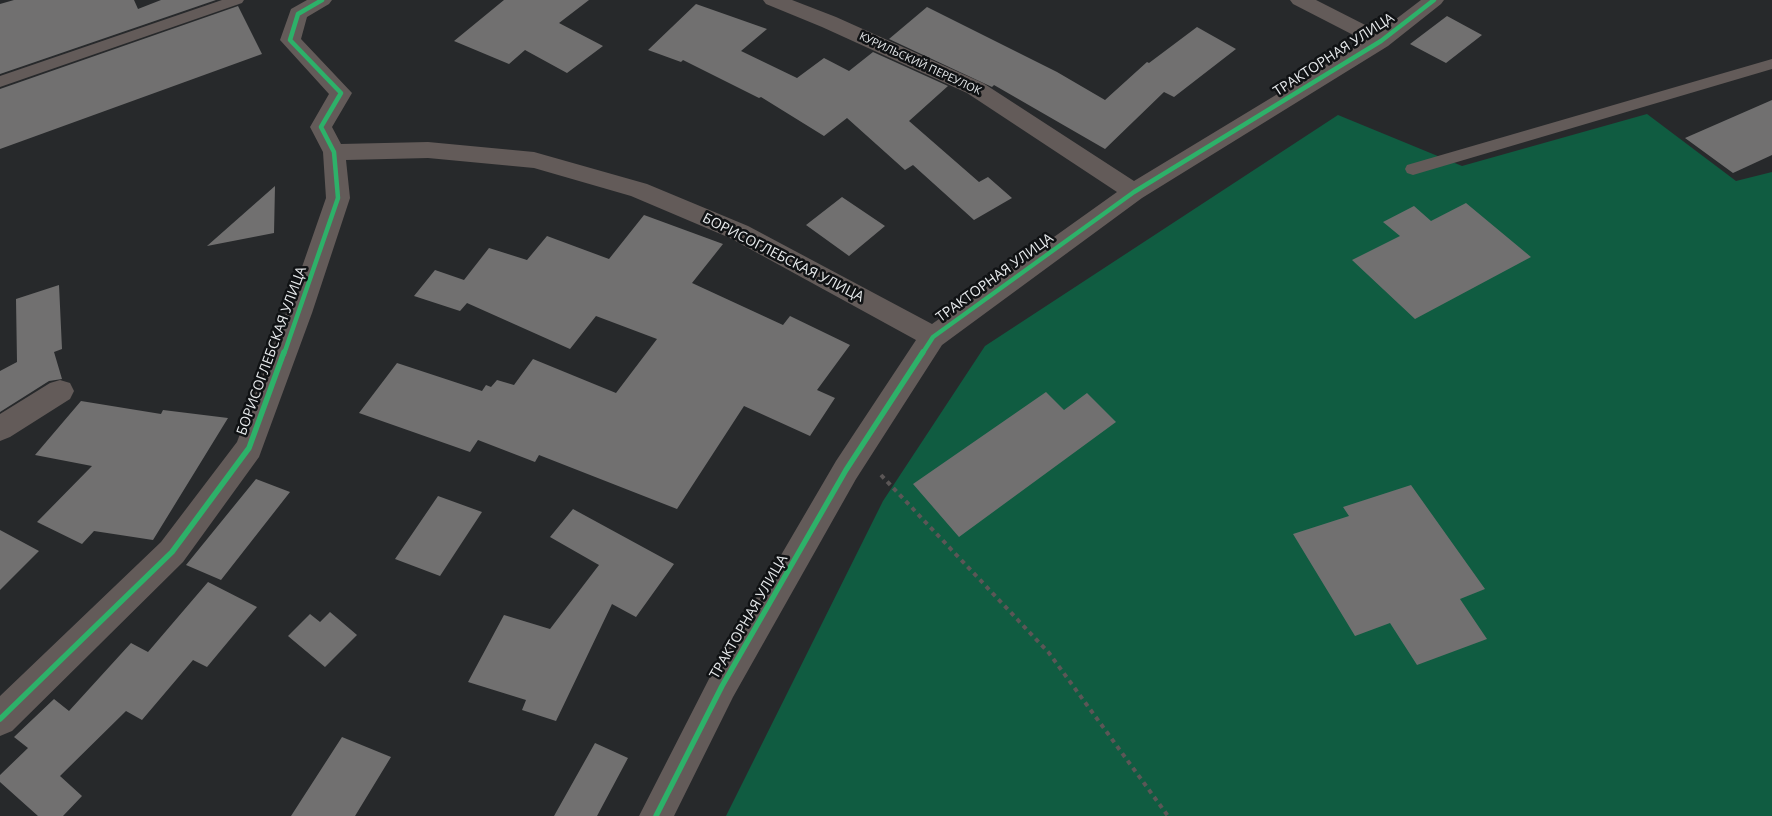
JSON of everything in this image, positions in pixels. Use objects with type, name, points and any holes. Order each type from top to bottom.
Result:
[{"type":"street","name":"БОРИСОГЛЕБСКАЯ УЛИЦА","points":[[0,719],[172,552],[249,448],[299,314],[338,198],[334,152],[321,127],[341,93],[290,40],[298,14],[322,0]]},
{"type":"street","name":"КУРИЛЬСКИЙ ПЕРЕУЛОК","points":[[773,0],[828,22],[975,88],[1038,127],[1134,192]]},
{"type":"street","points":[[1300,0],[1381,41]]},
{"type":"street","name":"ТРАКТОРНАЯ УЛИЦА","points":[[656,816],[722,686],[858,451],[933,337],[1134,192],[1381,41],[1434,0]]},
{"type":"street","name":"БОРИСОГЛЕБСКАЯ УЛИЦА","points":[[334,152],[428,150],[534,160],[639,190],[739,232],[933,337]]},
{"type":"street","points":[[0,429],[60,391]]},
{"type":"lane","points":[[0,82],[237,0]]},
{"type":"lane","points":[[1413,170],[1772,64]]},
{"type":"path","points":[[858,451],[1049,653],[1168,816]]},
{"type":"green space","points":[[1647,114],[1736,181],[1772,172],[1772,816],[726,816],[883,501],[985,346],[1338,115],[1462,166]]},
{"type":"building","points":[[14,0],[134,0],[138,9],[161,0],[216,0],[0,74],[0,4]]},
{"type":"building","points":[[504,0],[589,0],[559,23],[603,46],[567,73],[525,50],[509,64],[454,41]]},
{"type":"building","points":[[696,4],[767,29],[741,51],[797,78],[824,58],[849,71],[873,52],[948,86],[909,121],[979,182],[988,177],[1012,198],[974,220],[913,165],[905,170],[847,118],[824,136],[761,97],[759,98],[683,60],[681,62],[648,50]]},
{"type":"building","points":[[238,6],[262,54],[0,149],[0,89]]},
{"type":"building","points":[[927,7],[1057,72],[1105,100],[1147,62],[1149,63],[1197,27],[1236,49],[1174,97],[1164,92],[1105,149],[994,85],[992,87],[889,39]]},
{"type":"building","points":[[1447,16],[1482,35],[1446,63],[1410,44]]},
{"type":"building","points":[[1772,100],[1772,155],[1733,173],[1685,138]]},
{"type":"building","points":[[275,186],[274,233],[207,246]]},
{"type":"building","points":[[842,197],[885,226],[849,256],[806,225]]},
{"type":"building","points":[[1466,203],[1531,257],[1415,319],[1352,260],[1400,236],[1383,222],[1414,206],[1431,221]]},
{"type":"building","points":[[644,215],[723,244],[692,283],[783,325],[790,316],[850,345],[817,390],[835,398],[810,436],[744,406],[677,509],[539,455],[535,462],[478,440],[470,452],[359,413],[397,363],[482,391],[486,385],[491,387],[497,380],[514,385],[533,359],[616,393],[657,339],[596,316],[570,349],[467,303],[460,311],[414,296],[435,270],[464,280],[489,248],[527,260],[547,236],[609,259]]},
{"type":"building","points":[[59,285],[62,349],[54,352],[62,379],[49,381],[0,412],[0,371],[17,362],[16,299]]},
{"type":"building","points":[[1046,392],[1064,410],[1087,393],[1116,422],[959,537],[913,484]]},
{"type":"building","points":[[81,401],[161,414],[163,410],[228,418],[153,540],[94,531],[82,544],[37,522],[92,466],[35,455]]},
{"type":"building","points":[[256,479],[290,492],[221,580],[186,565]]},
{"type":"building","points":[[1411,485],[1485,589],[1460,599],[1487,639],[1417,665],[1390,623],[1355,636],[1293,534],[1349,516],[1343,507]]},
{"type":"building","points":[[438,496],[482,512],[440,576],[395,559]]},
{"type":"building","points":[[573,509],[674,564],[636,617],[612,604],[556,721],[522,710],[526,700],[468,682],[504,615],[550,629],[599,565],[550,537]]},
{"type":"building","points":[[0,530],[39,551],[0,590]]},
{"type":"building","points":[[208,582],[257,607],[207,667],[193,660],[142,720],[126,711],[60,776],[82,796],[63,816],[38,816],[0,782],[0,775],[28,748],[14,737],[54,699],[69,711],[131,643],[148,652]]},
{"type":"building","points":[[330,612],[357,635],[325,667],[288,636],[310,614],[320,622]]},
{"type":"building","points":[[342,737],[391,757],[355,816],[291,816]]},
{"type":"building","points":[[595,743],[628,758],[597,816],[554,816]]},
{"type":"cycle path","points":[[0,719],[172,552],[249,448],[299,313],[338,198],[334,152],[321,127],[341,93],[290,40],[298,14],[322,0]]},
{"type":"cycle path","points":[[656,816],[722,686],[846,470],[933,337],[1134,192],[1381,41],[1434,0]]}]
